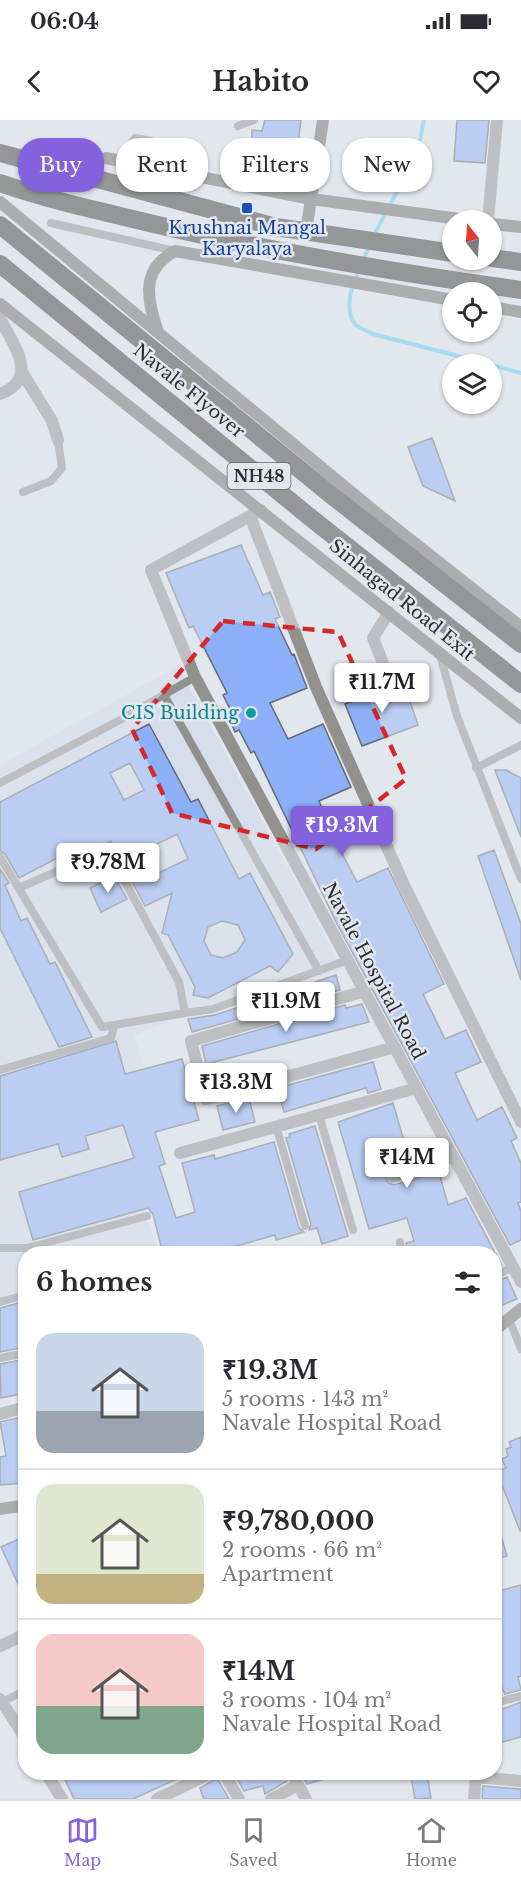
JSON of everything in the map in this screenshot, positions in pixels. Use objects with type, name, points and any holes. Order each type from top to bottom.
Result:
[{"type":"highway","points":[[0,153],[18,158]]},
{"type":"highway","points":[[104,182],[276,227],[442,251]]},
{"type":"highway","points":[[0,183],[286,261],[394,280],[521,290]]},
{"type":"highway","name":"Navale Flyover","points":[[0,225],[330,494],[521,644]]},
{"type":"highway","points":[[502,259],[521,262]]},
{"type":"highway","name":"Navale Flyover","points":[[0,264],[310,518],[521,684]]},
{"type":"street","points":[[306,232],[322,120]]},
{"type":"street","points":[[489,210],[497,120]]},
{"type":"street","points":[[281,192],[311,199],[442,217]]},
{"type":"street","points":[[0,203],[379,515],[521,627]]},
{"type":"street","points":[[502,225],[521,227]]},
{"type":"street","points":[[159,334],[150,308],[150,278],[156,266],[175,251],[286,261]]},
{"type":"street","points":[[394,280],[442,296]]},
{"type":"street","name":"Sinhagad Road Exit","points":[[0,304],[255,513],[389,612],[521,718]]},
{"type":"street","points":[[502,309],[521,312]]},
{"type":"street","points":[[0,318],[21,361],[22,372],[20,381],[14,389],[0,394]]},
{"type":"street","points":[[22,372],[52,420],[58,440]]},
{"type":"street","points":[[255,513],[316,687],[402,883],[521,1122]]},
{"type":"street","name":"Navale Hospital Road","points":[[255,513],[151,570],[195,677],[502,1246]]},
{"type":"street","points":[[386,671],[373,638],[389,612]]},
{"type":"street","points":[[364,991],[191,1041],[206,1099],[395,1047]]},
{"type":"street","points":[[180,1153],[417,1088]]},
{"type":"street","name":"Navale Hospital Road","points":[[502,1247],[521,1282]]},
{"type":"street","points":[[502,1324],[521,1309]]},
{"type":"street","points":[[0,1414],[18,1409]]},
{"type":"street","points":[[0,1509],[18,1506]]},
{"type":"street","points":[[0,1646],[18,1638]]},
{"type":"street","points":[[1,1700],[18,1724]]},
{"type":"street","points":[[502,1779],[521,1781]]},
{"type":"street","points":[[50,1780],[62,1799]]},
{"type":"street","points":[[157,1799],[196,1780]]},
{"type":"street","points":[[228,1780],[239,1799]]},
{"type":"street","points":[[296,1780],[306,1799]]},
{"type":"street","points":[[474,1780],[474,1799]]},
{"type":"street","points":[[271,1799],[298,1785]]},
{"type":"lane","points":[[238,126],[254,120]]},
{"type":"lane","points":[[51,223],[175,251]]},
{"type":"lane","points":[[23,492],[51,481],[62,468],[58,440]]},
{"type":"lane","points":[[440,653],[457,716],[521,879]]},
{"type":"lane","points":[[0,783],[195,677]]},
{"type":"lane","points":[[164,694],[319,971]]},
{"type":"lane","points":[[476,768],[521,745]]},
{"type":"lane","points":[[0,857],[102,1027],[114,1027],[213,1009],[348,960]]},
{"type":"lane","points":[[19,888],[85,859],[105,857],[122,876],[179,982],[185,1013]]},
{"type":"lane","points":[[0,1070],[111,1038],[114,1027]]},
{"type":"lane","points":[[318,1115],[353,1230]]},
{"type":"lane","points":[[276,1126],[305,1226]]},
{"type":"lane","points":[[392,1179],[454,1158]]},
{"type":"lane","points":[[34,1246],[147,1216]]},
{"type":"lane","points":[[400,1242],[401,1246]]},
{"type":"lane","points":[[0,1248],[18,1248]]},
{"type":"lane","points":[[502,1272],[513,1267]]},
{"type":"lane","points":[[0,1302],[18,1297]]},
{"type":"lane","points":[[509,1319],[521,1349]]},
{"type":"lane","points":[[0,1358],[18,1355]]},
{"type":"lane","points":[[1,1700],[18,1693]]},
{"type":"lane","points":[[502,1701],[521,1696]]},
{"type":"highlighted area","points":[[223,621],[338,632],[406,779],[316,849],[172,813],[132,729]]},
{"type":"shaded area","points":[[178,666],[343,969],[183,1017],[134,1035],[163,1128],[125,1141],[156,1246],[18,1246],[18,1299],[0,1304],[0,765]]},
{"type":"building","points":[[265,120],[301,120],[299,138],[252,138],[252,130],[262,131]]},
{"type":"building","points":[[457,120],[489,120],[485,163],[454,161]]},
{"type":"building","points":[[432,438],[455,501],[423,486],[408,447]]},
{"type":"building","points":[[241,545],[263,595],[270,592],[280,617],[275,619],[292,655],[294,654],[307,688],[270,703],[288,739],[323,724],[351,787],[319,801],[343,855],[357,882],[388,868],[444,984],[423,994],[445,1039],[466,1030],[481,1062],[455,1073],[477,1120],[502,1107],[517,1138],[511,1141],[521,1163],[521,1202],[518,1203],[521,1211],[521,1240],[510,1245],[337,924],[254,751],[251,753],[239,730],[235,732],[228,715],[232,713],[223,695],[227,693],[193,626],[189,628],[166,573]]},
{"type":"building","points":[[403,681],[418,725],[362,746],[345,704]]},
{"type":"building","points":[[149,724],[191,802],[198,799],[239,879],[250,873],[293,954],[278,972],[270,966],[208,998],[193,995],[195,987],[168,935],[162,933],[172,893],[145,906],[111,841],[89,853],[84,844],[19,878],[5,854],[0,851],[0,802]],"holes":[[[130,763],[144,790],[124,800],[110,773]],[[177,834],[188,859],[150,877],[139,853]],[[222,921],[238,925],[245,940],[237,952],[223,958],[211,955],[204,941],[208,927]]]},
{"type":"building","points":[[495,770],[506,770],[521,778],[521,837]]},
{"type":"building","points":[[494,850],[521,924],[521,980],[478,856]]},
{"type":"building","points":[[0,869],[9,883],[5,885],[21,921],[27,918],[50,964],[55,962],[92,1037],[59,1047],[0,928]]},
{"type":"building","points":[[114,876],[127,899],[101,912],[90,888]]},
{"type":"building","points":[[336,975],[340,990],[192,1032],[188,1019],[215,1015]]},
{"type":"building","points":[[362,1004],[369,1022],[206,1064],[202,1046],[345,1005],[346,1008]]},
{"type":"building","points":[[116,1041],[125,1074],[182,1059],[199,1120],[155,1132],[165,1164],[159,1166],[176,1218],[195,1212],[182,1163],[214,1155],[215,1159],[274,1142],[299,1228],[304,1232],[276,1240],[275,1235],[237,1246],[161,1246],[153,1214],[148,1208],[33,1240],[19,1192],[134,1158],[123,1125],[85,1136],[89,1149],[62,1157],[58,1144],[0,1160],[0,1076]]},
{"type":"building","points":[[373,1062],[381,1089],[368,1093],[366,1088],[284,1112],[277,1088]]},
{"type":"building","points":[[249,1098],[255,1122],[223,1130],[217,1106]]},
{"type":"building","points":[[393,1103],[406,1148],[423,1143],[429,1160],[390,1174],[386,1177],[388,1183],[394,1185],[439,1172],[448,1205],[466,1198],[491,1246],[407,1246],[406,1243],[414,1241],[407,1218],[369,1229],[338,1122]]},
{"type":"building","points":[[315,1126],[348,1236],[322,1244],[317,1228],[309,1230],[311,1224],[286,1138],[290,1137],[289,1134]]},
{"type":"building","points":[[507,1277],[517,1299],[502,1305],[502,1279]]},
{"type":"building","points":[[18,1303],[18,1349],[0,1352],[0,1308]]},
{"type":"building","points":[[18,1361],[18,1395],[1,1398],[0,1364]]},
{"type":"building","points":[[18,1418],[18,1484],[0,1485],[0,1457],[6,1456],[0,1422]]},
{"type":"building","points":[[521,1437],[521,1531],[502,1485],[502,1469],[506,1468],[502,1459],[508,1456],[506,1449],[511,1447],[509,1442]]},
{"type":"building","points":[[502,1539],[507,1556],[502,1557]]},
{"type":"building","points":[[18,1540],[18,1584],[1,1547]]},
{"type":"building","points":[[521,1585],[521,1676],[518,1677],[521,1690],[505,1694],[502,1688],[502,1590]]},
{"type":"building","points":[[521,1702],[521,1737],[502,1742],[502,1709]]},
{"type":"building","points":[[65,1780],[175,1780],[133,1799],[74,1799]]},
{"type":"building","points":[[214,1780],[218,1780],[229,1799],[204,1799],[200,1788]]},
{"type":"building","points":[[238,1780],[287,1781],[265,1794],[263,1786],[244,1791]]},
{"type":"building","points":[[305,1780],[320,1780],[307,1784]]},
{"type":"building","points":[[412,1780],[428,1780],[431,1798],[415,1799]]},
{"type":"building","points":[[483,1786],[521,1789],[521,1799],[482,1799]]},
{"type":"waterway","points":[[374,235],[417,154],[424,120]]},
{"type":"waterway","points":[[363,260],[370,245]]},
{"type":"waterway","points":[[359,270],[349,305],[352,319],[357,326],[373,334],[450,354]]},
{"type":"waterway","points":[[502,368],[521,373]]},
{"type":"place","name":"Krushnai Mangal Karyalaya","points":[[247,208]]},
{"type":"place","name":"CIS Building","points":[[251,713]]}]
